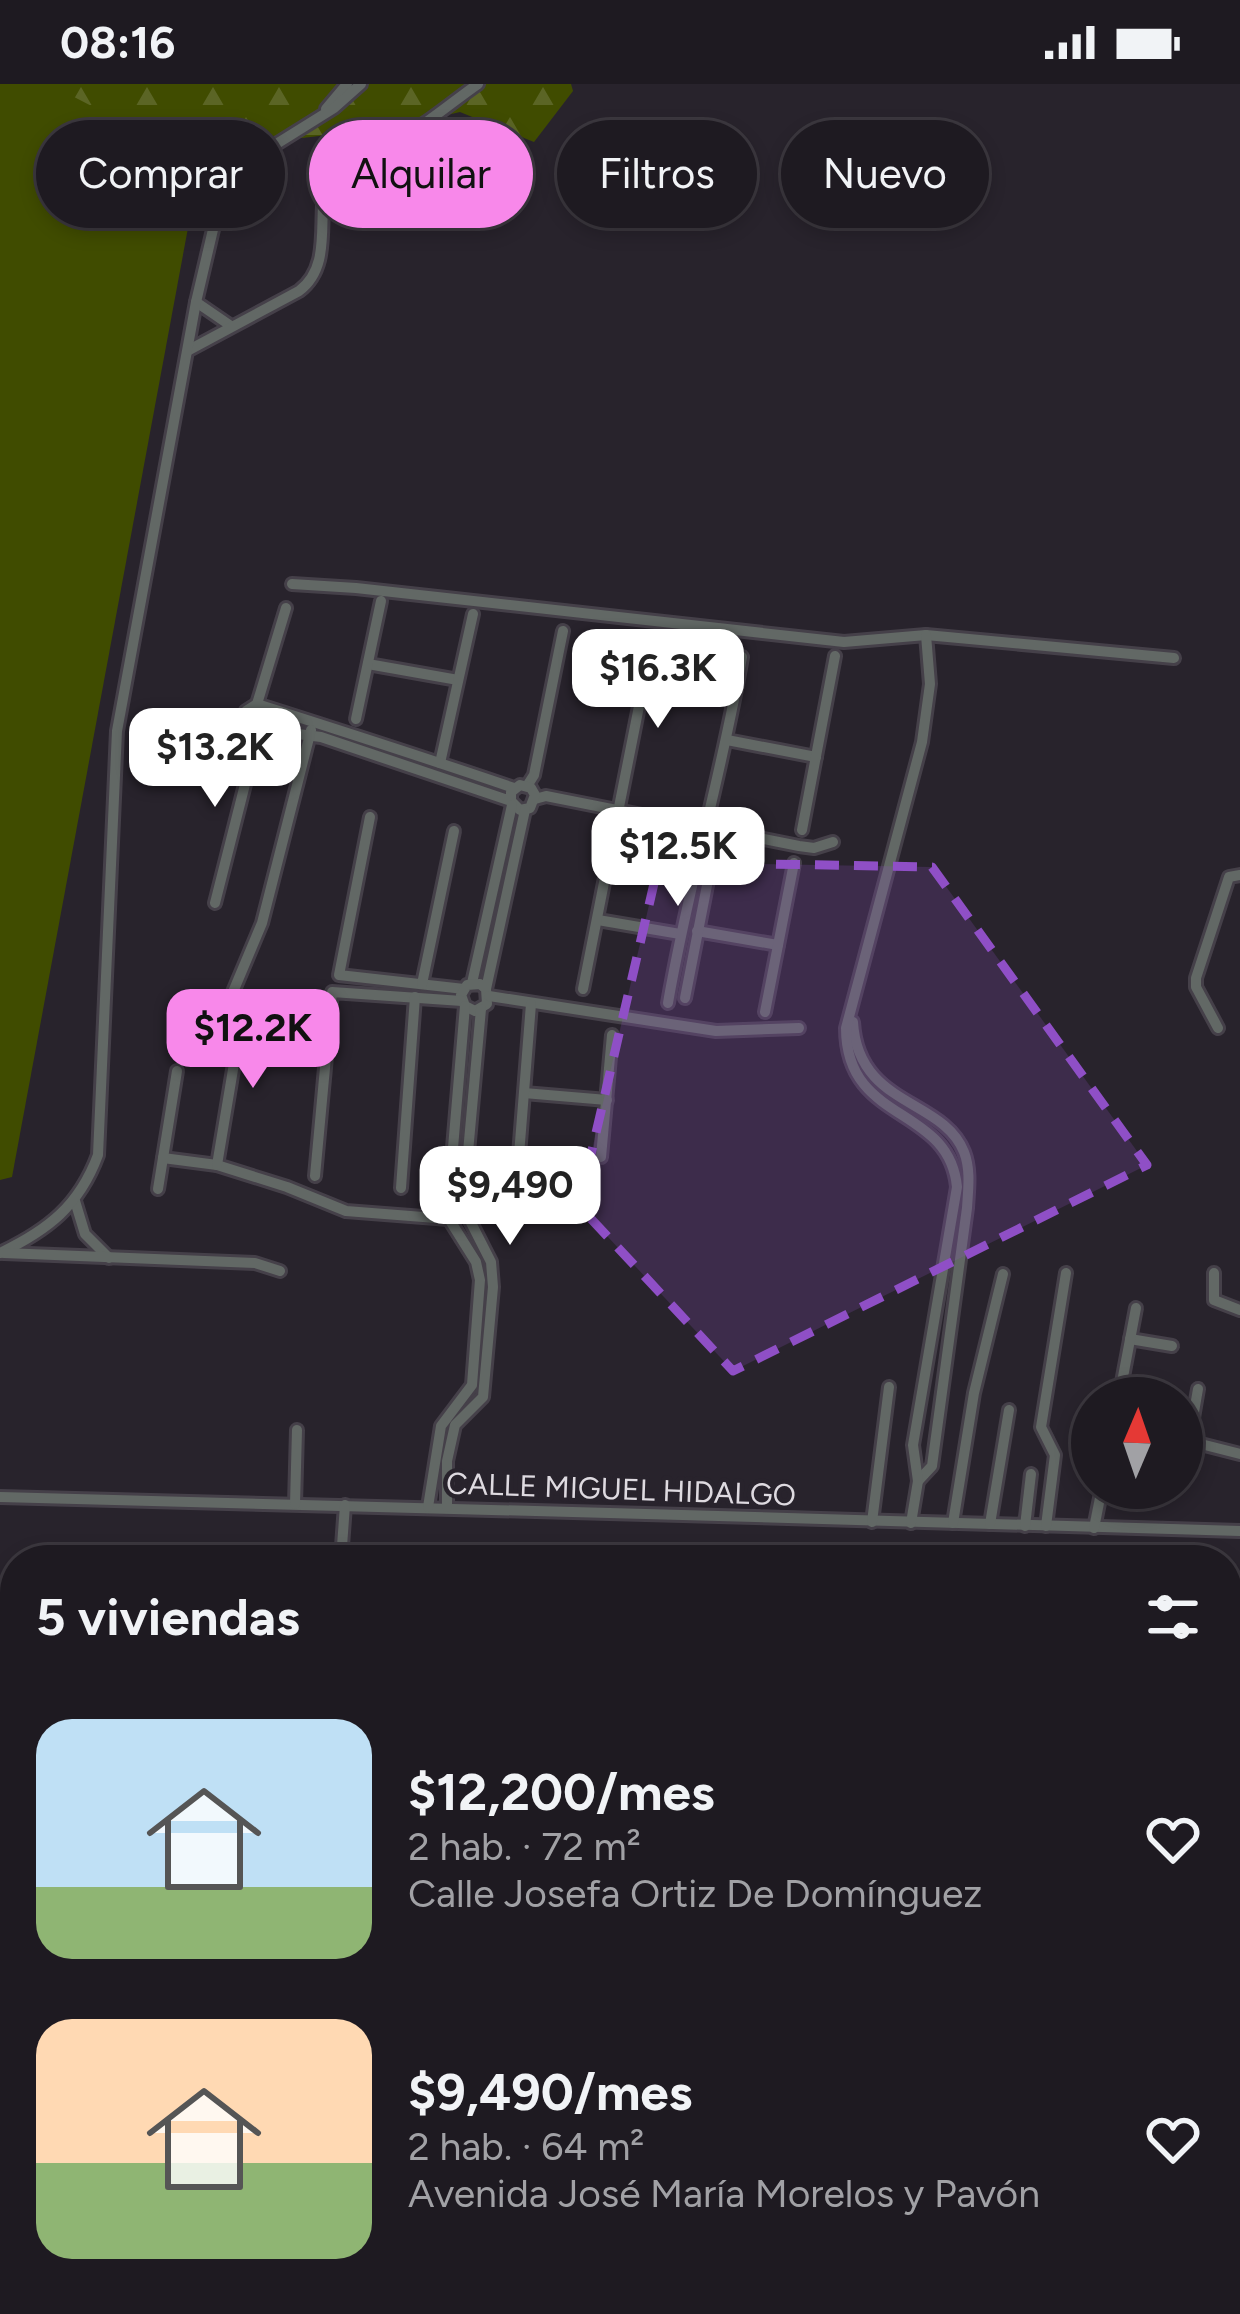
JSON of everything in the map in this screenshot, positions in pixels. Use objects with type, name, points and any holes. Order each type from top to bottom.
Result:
[{"type":"street","points":[[322,114],[347,84]]},
{"type":"street","points":[[0,1253],[48,1227],[75,1202],[98,1154],[117,730],[196,302],[226,184],[262,150],[350,97],[361,84]]},
{"type":"street","points":[[189,350],[308,285],[316,270],[326,183],[334,164],[344,155],[400,137],[478,84]]},
{"type":"street","points":[[196,302],[231,326]]},
{"type":"street","points":[[292,584],[844,642],[926,635],[1174,658]]},
{"type":"street","points":[[356,719],[381,602]]},
{"type":"street","points":[[257,704],[286,608]]},
{"type":"street","points":[[440,763],[472,614]]},
{"type":"street","points":[[447,1507],[444,1418],[465,1400],[472,1385],[480,1280],[449,1219],[466,995],[518,798],[534,775],[563,631]]},
{"type":"street","points":[[926,635],[930,684],[925,726],[846,1028],[846,1050],[868,1091],[940,1143]]},
{"type":"street","points":[[618,812],[652,640]]},
{"type":"street","points":[[802,830],[836,656]]},
{"type":"street","points":[[686,998],[742,658]]},
{"type":"street","points":[[368,664],[458,680]]},
{"type":"street","points":[[518,798],[440,763],[314,721],[257,704],[245,716],[259,729],[310,735],[419,772],[518,798],[546,796],[814,848],[833,842]]},
{"type":"street","points":[[217,1030],[262,923],[314,721]]},
{"type":"street","points":[[215,903],[259,729]]},
{"type":"street","points":[[728,740],[816,757]]},
{"type":"street","points":[[419,772],[425,758]]},
{"type":"street","points":[[428,1507],[443,1444],[455,1425],[481,1402],[484,1388],[494,1276],[463,1207],[481,1009],[488,993],[518,798]]},
{"type":"street","points":[[370,817],[339,975],[422,983],[466,995],[481,1009]]},
{"type":"street","points":[[668,1003],[680,934],[711,828]]},
{"type":"street","points":[[422,983],[454,831]]},
{"type":"street","points":[[583,989],[614,832]]},
{"type":"street","points":[[765,1012],[794,863]]},
{"type":"street","points":[[1218,1028],[1196,987],[1196,978],[1229,877],[1240,874]]},
{"type":"street","points":[[598,920],[680,934]]},
{"type":"street","points":[[698,931],[778,945]]},
{"type":"street","points":[[315,1176],[334,990],[416,997],[488,993],[531,1004],[716,1030],[799,1028]]},
{"type":"street","points":[[401,1188],[416,997]]},
{"type":"street","points":[[519,1155],[531,1004]]},
{"type":"street","points":[[852,1007],[857,1052],[868,1070],[943,1126],[963,1150],[968,1188],[932,1466],[918,1481]]},
{"type":"street","points":[[217,1165],[243,1010]]},
{"type":"street","points":[[601,1157],[612,1035]]},
{"type":"street","points":[[158,1189],[177,1071]]},
{"type":"street","points":[[524,1093],[608,1100]]},
{"type":"street","points":[[910,1523],[918,1481],[914,1445],[957,1187],[950,1155],[922,1113]]},
{"type":"street","points":[[163,1158],[217,1165],[287,1186],[346,1211],[449,1219]]},
{"type":"street","points":[[75,1202],[85,1234],[110,1258]]},
{"type":"street","points":[[468,1249],[481,1241]]},
{"type":"street","points":[[0,1253],[255,1263],[280,1271]]},
{"type":"street","points":[[1046,1526],[1055,1455],[1041,1427],[1066,1273]]},
{"type":"street","points":[[953,1523],[974,1394],[1003,1274]]},
{"type":"street","points":[[1214,1274],[1214,1300],[1240,1310]]},
{"type":"street","points":[[1123,1377],[1136,1308]]},
{"type":"street","points":[[1130,1339],[1172,1346]]},
{"type":"street","points":[[872,1522],[889,1387]]},
{"type":"street","points":[[990,1524],[1009,1410]]},
{"type":"street","points":[[295,1504],[297,1430]]},
{"type":"street","points":[[1203,1445],[1240,1454]]},
{"type":"street","points":[[1025,1526],[1031,1474]]},
{"type":"street","points":[[431,1484],[446,1485]]},
{"type":"street","name":"CALLE MIGUEL HIDALGO","points":[[0,1497],[661,1511],[872,1522],[1240,1531]]},
{"type":"street","points":[[342,1545],[345,1505]]},
{"type":"street","points":[[1094,1528],[1098,1509]]},
{"type":"highlighted area","points":[[659,862],[932,867],[1147,1165],[733,1371],[579,1206]]},
{"type":"green space","points":[[0,84],[76,84],[149,120],[36,120],[36,228],[188,228],[12,1177],[0,1180]]},
{"type":"green space","points":[[49,84],[571,84],[573,91],[534,142],[533,120],[480,120],[460,112],[426,120],[309,120],[309,137],[302,138],[285,137],[285,120],[145,120],[107,114]]}]
